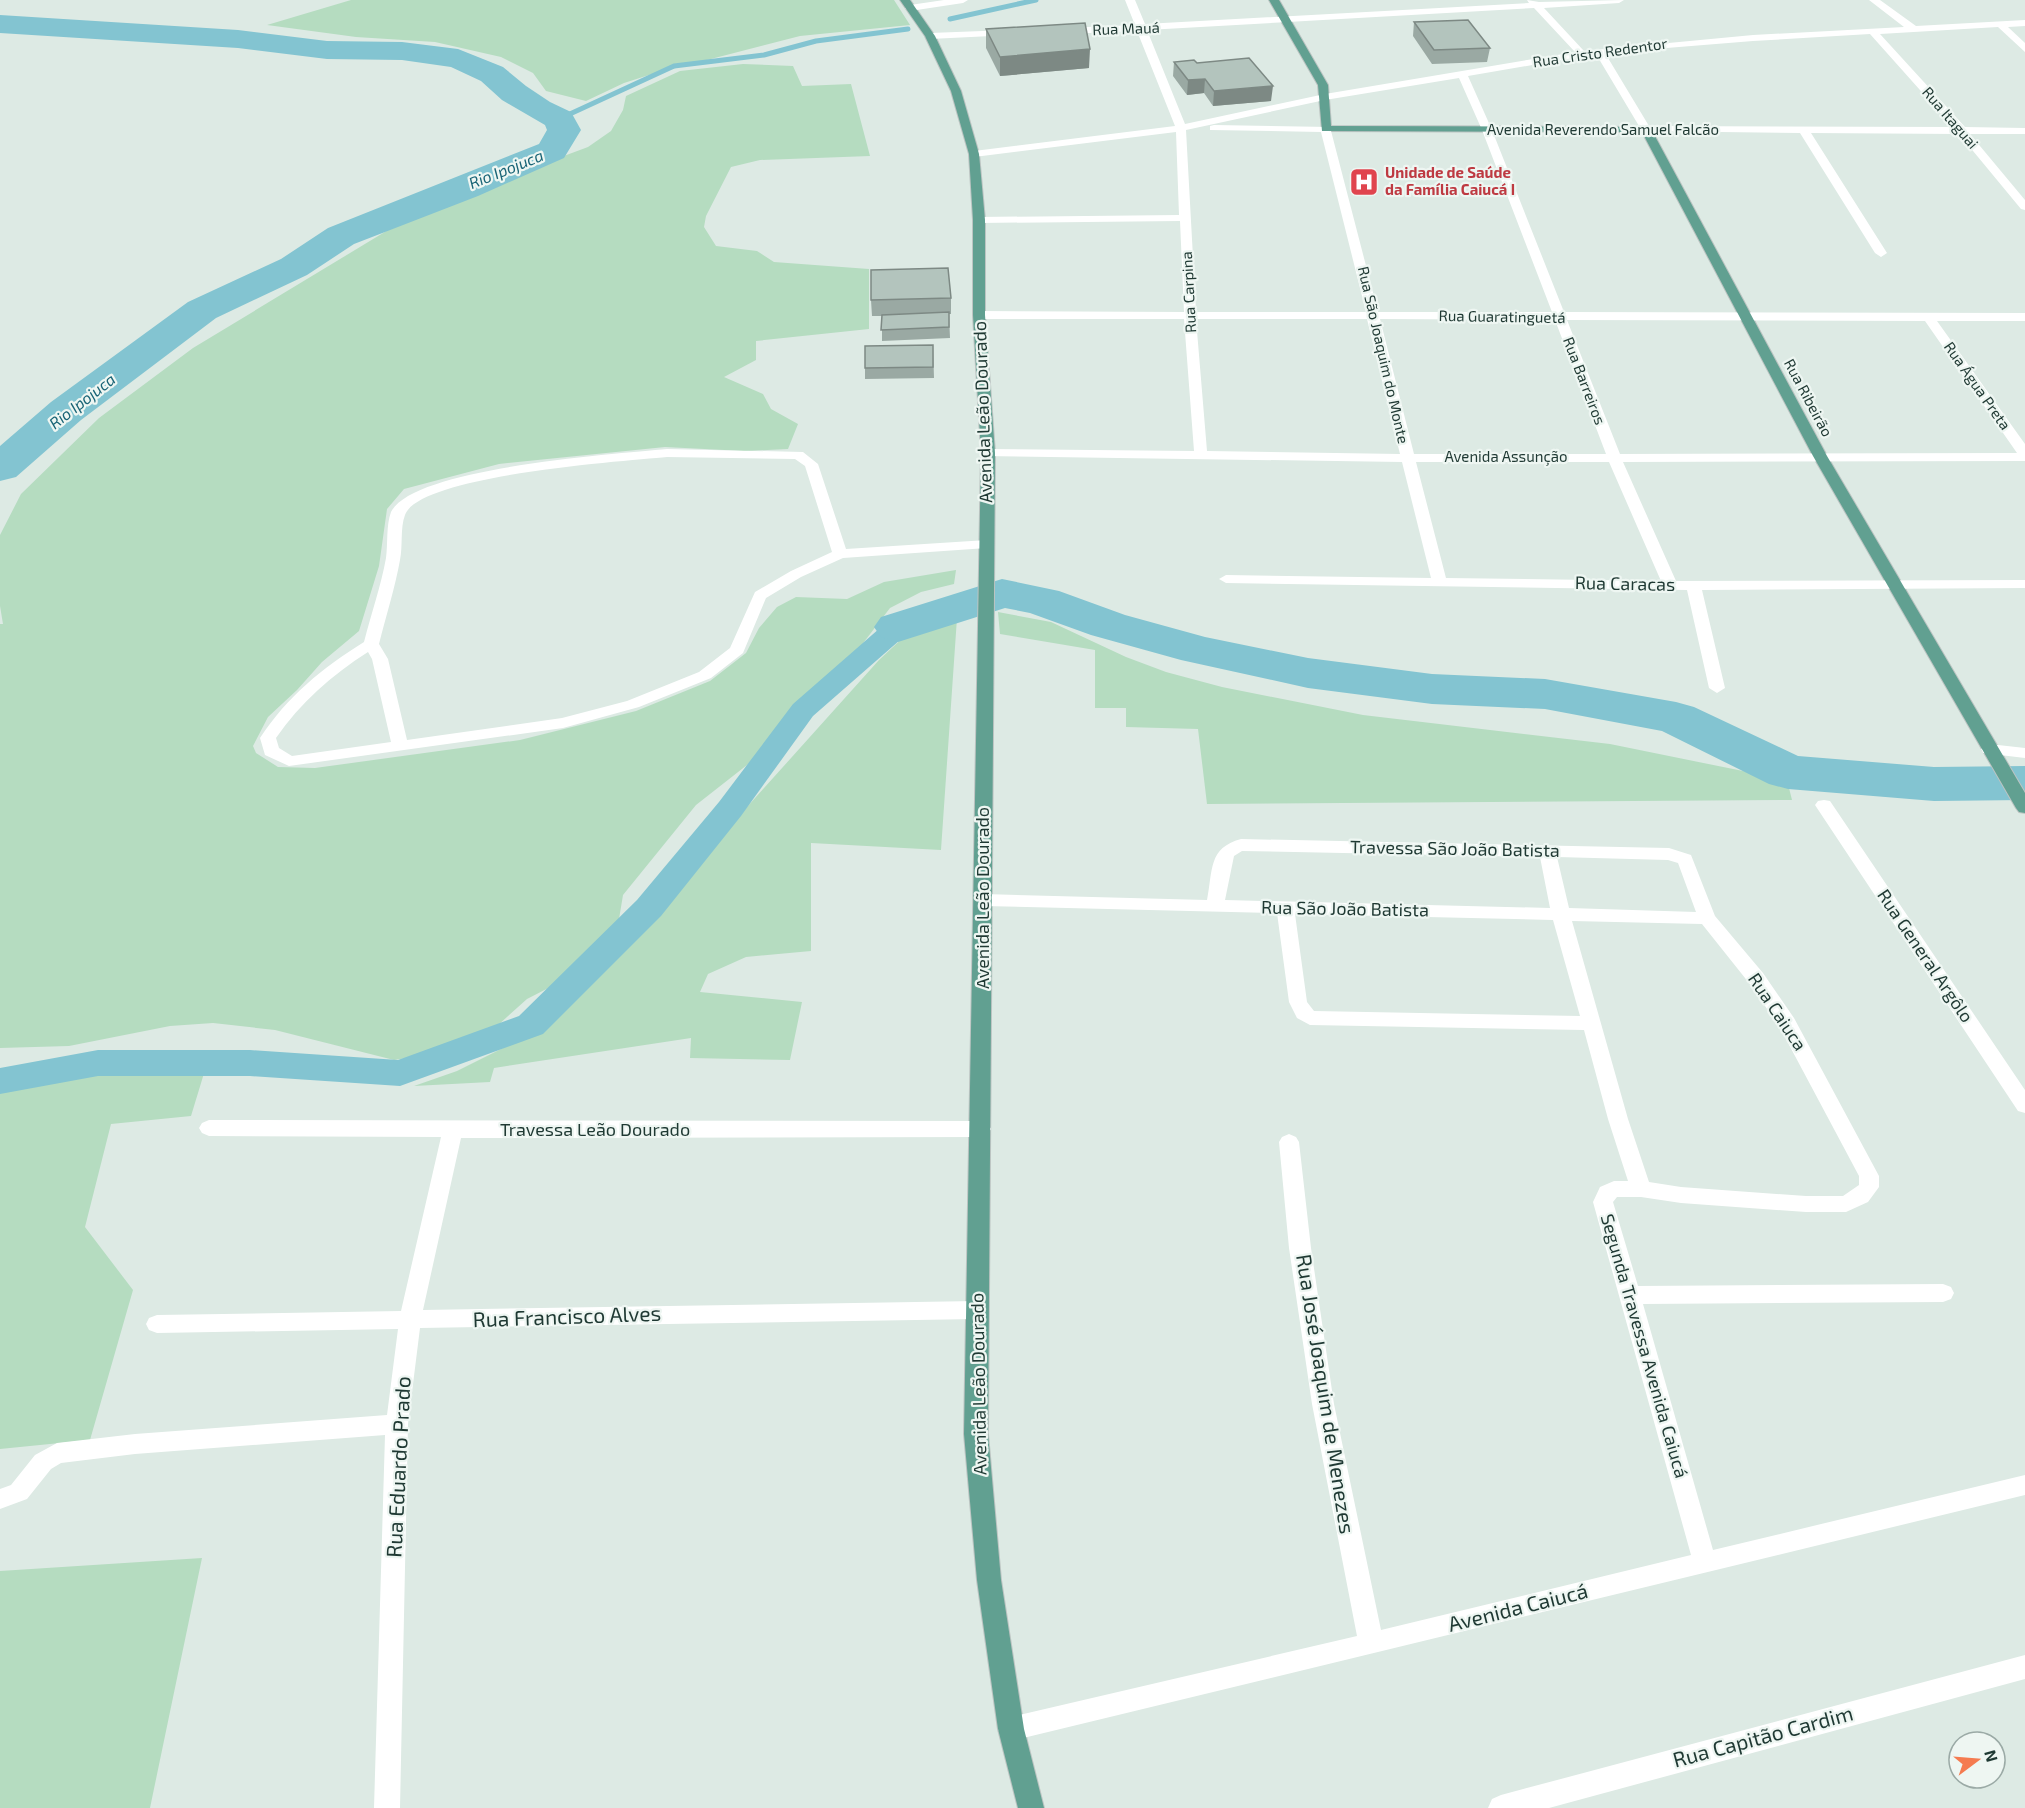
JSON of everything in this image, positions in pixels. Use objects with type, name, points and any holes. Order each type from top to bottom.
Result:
[{"type":"main road","points":[[1274,0],[1323,85],[1326,129]]},
{"type":"main road","name":"Avenida Leão Dourado","points":[[907,4],[930,36],[956,91],[974,154],[980,220],[979,315],[988,453],[976,1434],[989,1580],[1011,1729],[1030,1808]]},
{"type":"main road","name":"Avenida Reverendo Samuel Falcão","points":[[1326,129],[1646,129]]},
{"type":"main road","name":"Rua Ribeirão","points":[[1646,129],[1820,456],[2025,808]]},
{"type":"street","points":[[907,4],[963,0]]},
{"type":"street","name":"Rua Carpina","points":[[1130,0],[1180,128],[1190,316],[1201,456]]},
{"type":"street","name":"Rua Mauá","points":[[1048,32],[1287,21],[1535,3],[1619,0]]},
{"type":"street","points":[[1874,0],[1912,28]]},
{"type":"street","points":[[1535,3],[1582,54]]},
{"type":"street","name":"Rua Cristo Redentor","points":[[1180,128],[1325,97],[1599,51],[1686,42],[2025,23]]},
{"type":"street","points":[[2000,24],[2025,49]]},
{"type":"street","name":"Rua Itaguai","points":[[1872,31],[1962,131],[2025,207]]},
{"type":"street","points":[[930,36],[1024,33]]},
{"type":"street","name":"Rua Ribeirão","points":[[1599,51],[1646,129]]},
{"type":"street","name":"Rua Barreiros","points":[[1462,74],[1487,129],[1614,457],[1671,586]]},
{"type":"street","points":[[974,154],[1180,128]]},
{"type":"street","name":"Avenida Reverendo Samuel Falcão","points":[[1180,128],[1326,129]]},
{"type":"street","name":"Rua São Joaquim do Monte","points":[[1326,129],[1374,315],[1438,581]]},
{"type":"street","name":"Avenida Reverendo Samuel Falcão","points":[[1646,129],[1805,132],[2025,131]]},
{"type":"street","points":[[1805,132],[1881,253]]},
{"type":"street","points":[[980,220],[1185,218]]},
{"type":"street","name":"Rua Guaratinguetá","points":[[979,315],[2025,317]]},
{"type":"street","name":"Rua Água Preta","points":[[1929,318],[2025,456]]},
{"type":"street","points":[[840,554],[811,464],[798,455],[667,453],[511,469],[424,492],[410,499],[398,513],[393,559],[371,644],[339,664],[283,714],[268,738],[271,751],[289,761],[563,723],[633,704],[705,675],[737,650],[760,595],[796,574],[840,554],[987,544]]},
{"type":"street","name":"Avenida Assunção","points":[[988,453],[1407,458],[2025,456]]},
{"type":"street","name":"Rua Caracas","points":[[1226,579],[1671,586],[2025,584]]},
{"type":"street","points":[[1693,585],[1717,688]]},
{"type":"street","points":[[371,644],[380,659],[400,746]]},
{"type":"street","points":[[1991,753],[2025,753]]},
{"type":"street","name":"Rua General Argôlo","points":[[1824,805],[2025,1107]]},
{"type":"street","name":"Travessa São João Batista","points":[[1215,906],[1225,855],[1231,848],[1254,845],[1547,850],[1679,856]]},
{"type":"street","points":[[1547,850],[1561,915],[1618,1119],[1641,1189]]},
{"type":"street","name":"Rua Caiuca","points":[[1641,1189],[1681,1195],[1806,1204],[1845,1204],[1861,1196],[1869,1187],[1869,1176],[1787,1023],[1756,978],[1707,918],[1685,859],[1679,856]]},
{"type":"street","name":"Rua São João Batista","points":[[983,900],[1707,918]]},
{"type":"street","points":[[1285,908],[1298,1002],[1310,1018],[1592,1023]]},
{"type":"street","name":"Travessa Leão Dourado","points":[[208,1128],[453,1130],[981,1128]]},
{"type":"street","name":"Rua Eduardo Prado","points":[[387,1808],[397,1424],[410,1321],[453,1130]]},
{"type":"street","name":"Rua José Joaquim de Menezes","points":[[1289,1142],[1300,1248],[1323,1404],[1371,1644]]},
{"type":"street","name":"Segunda Travessa Avenida Caiucá","points":[[1641,1189],[1614,1189],[1606,1193],[1603,1202],[1705,1563]]},
{"type":"street","points":[[1629,1295],[1942,1293]]},
{"type":"street","name":"Rua Francisco Alves","points":[[157,1324],[410,1321],[688,1313],[977,1310]]},
{"type":"street","points":[[0,1499],[20,1492],[43,1462],[57,1453],[135,1444],[397,1424]]},
{"type":"street","name":"Avenida Caiucá","points":[[1011,1729],[2025,1485]]},
{"type":"street","name":"Rua Capitão Cardim","points":[[1501,1808],[2025,1667]]},
{"type":"green space","points":[[351,0],[894,0],[910,25],[800,36],[649,75],[624,83],[586,101],[546,91],[533,73],[501,57],[435,42],[356,37],[267,25]]},
{"type":"green space","points":[[743,64],[793,66],[802,86],[851,84],[870,156],[760,160],[731,167],[706,216],[704,227],[716,246],[757,251],[774,262],[869,269],[869,329],[756,341],[756,360],[724,377],[763,394],[771,409],[798,424],[788,449],[744,451],[665,447],[499,464],[404,489],[387,509],[379,566],[359,631],[322,662],[268,717],[253,746],[256,753],[278,767],[315,768],[520,740],[636,711],[710,681],[746,653],[759,628],[777,607],[796,597],[847,599],[884,582],[956,570],[954,584],[921,592],[890,608],[841,672],[808,698],[784,730],[747,765],[696,805],[623,895],[618,925],[562,981],[527,999],[487,1035],[440,1053],[394,1060],[275,1030],[213,1023],[170,1026],[69,1046],[0,1048],[0,624],[3,624],[0,606],[0,535],[21,494],[99,418],[193,348],[393,227],[499,180],[588,147],[611,131],[623,110],[626,96],[680,71]]},
{"type":"green space","points":[[998,612],[1051,622],[1126,657],[1166,672],[1222,687],[1363,715],[1610,744],[1787,780],[1792,800],[1207,804],[1198,729],[1126,727],[1126,708],[1095,708],[1095,650],[1000,634]]},
{"type":"green space","points":[[957,618],[941,850],[811,843],[811,951],[746,957],[708,974],[700,992],[802,1002],[790,1060],[690,1058],[691,1038],[494,1068],[490,1082],[414,1086],[457,1071],[547,1026],[657,919],[730,826],[879,660],[908,633]]},
{"type":"green space","points":[[96,1070],[205,1070],[191,1116],[111,1124],[85,1227],[133,1290],[90,1440],[0,1449],[0,1088]]},
{"type":"green space","points":[[202,1558],[150,1808],[0,1808],[0,1571]]},
{"type":"building","points":[[1468,20],[1490,48],[1434,50],[1414,22]]},
{"type":"building","points":[[1085,23],[1090,49],[1000,57],[986,29]]},
{"type":"building","points":[[1249,58],[1273,86],[1214,91],[1205,79],[1188,80],[1174,62],[1194,60],[1197,63]]},
{"type":"building","points":[[948,268],[951,298],[871,300],[871,270]]},
{"type":"building","points":[[949,312],[949,327],[881,330],[882,315]]},
{"type":"building","points":[[933,345],[933,367],[865,368],[865,346]]},
{"type":"waterway","points":[[950,19],[1036,0]]},
{"type":"waterway","name":"Rio Ipojuca","points":[[0,24],[238,39],[327,50],[402,51],[458,58],[492,74],[514,93],[538,109],[559,119],[564,130],[552,151],[465,188],[341,236],[294,267],[202,310],[66,411],[0,468]]},
{"type":"waterway","points":[[559,119],[674,66],[764,55],[816,41],[908,29]]},
{"type":"waterway","points":[[898,627],[1002,593],[1042,601],[1108,625],[1198,650],[1308,673],[1432,689],[1545,694],[1676,718],[1788,772],[1934,784],[2025,783]]},
{"type":"waterway","points":[[0,1081],[98,1063],[250,1063],[400,1073],[531,1025],[649,908],[730,809],[803,710],[898,627]]},
{"type":"place","name":"Unidade de Saúde da Família Caiucá I","points":[[1364,182]]}]
